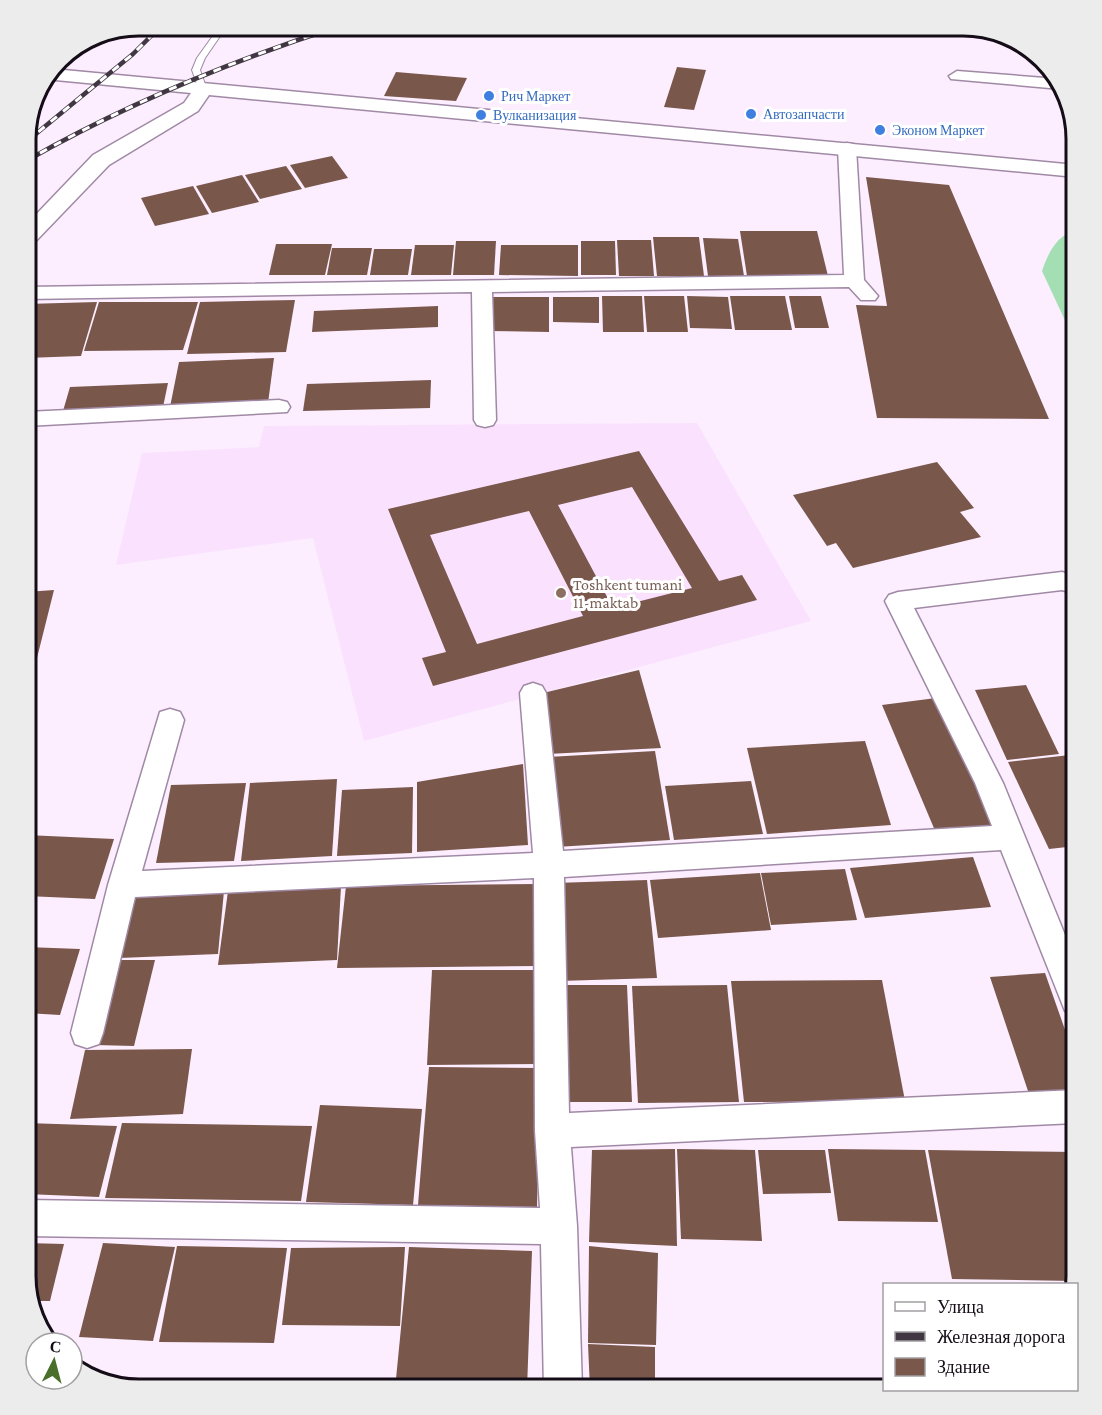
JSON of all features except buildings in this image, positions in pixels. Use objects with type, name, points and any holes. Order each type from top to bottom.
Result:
[{"type":"main road","points":[[59,75],[1066,170]]},
{"type":"main road","points":[[36,228],[101,160],[191,107],[203,90]]},
{"type":"street","points":[[957,76],[1050,83]]},
{"type":"street","points":[[847,148],[854,281],[868,296]]},
{"type":"street","points":[[36,293],[854,281]]},
{"type":"street","points":[[482,286],[484,420]]},
{"type":"street","points":[[36,419],[279,407]]},
{"type":"street","points":[[1066,582],[898,601],[989,783],[1066,973]]},
{"type":"street","points":[[533,693],[549,866],[552,1131],[559,1226],[563,1379]]},
{"type":"street","points":[[87,1033],[123,885],[170,720]]},
{"type":"street","points":[[123,885],[549,866],[1010,837]]},
{"type":"street","points":[[552,1131],[1066,1108]]},
{"type":"street","points":[[36,1218],[559,1226]]},
{"type":"lane","points":[[203,90],[196,70],[201,58],[216,36]]},
{"type":"shaded area","name":"Toshkent tumani 11-maktab","points":[[697,423],[811,621],[364,741],[313,538],[116,565],[142,453],[259,447],[264,426]]},
{"type":"green space","points":[[1066,234],[1066,323],[1042,271],[1047,257]]},
{"type":"railway","points":[[36,134],[133,54],[151,36]]},
{"type":"railway","points":[[36,155],[102,121],[180,85],[311,36]]},
{"type":"place","name":"Рич Маркет","points":[[489,96]]},
{"type":"place","name":"Автозапчасти","points":[[751,114]]},
{"type":"place","name":"Вулканизация","points":[[481,115]]},
{"type":"place","name":"Эконом Маркет","points":[[880,130]]},
{"type":"place","name":"Toshkent tumani 11-maktab","points":[[561,593]]}]
